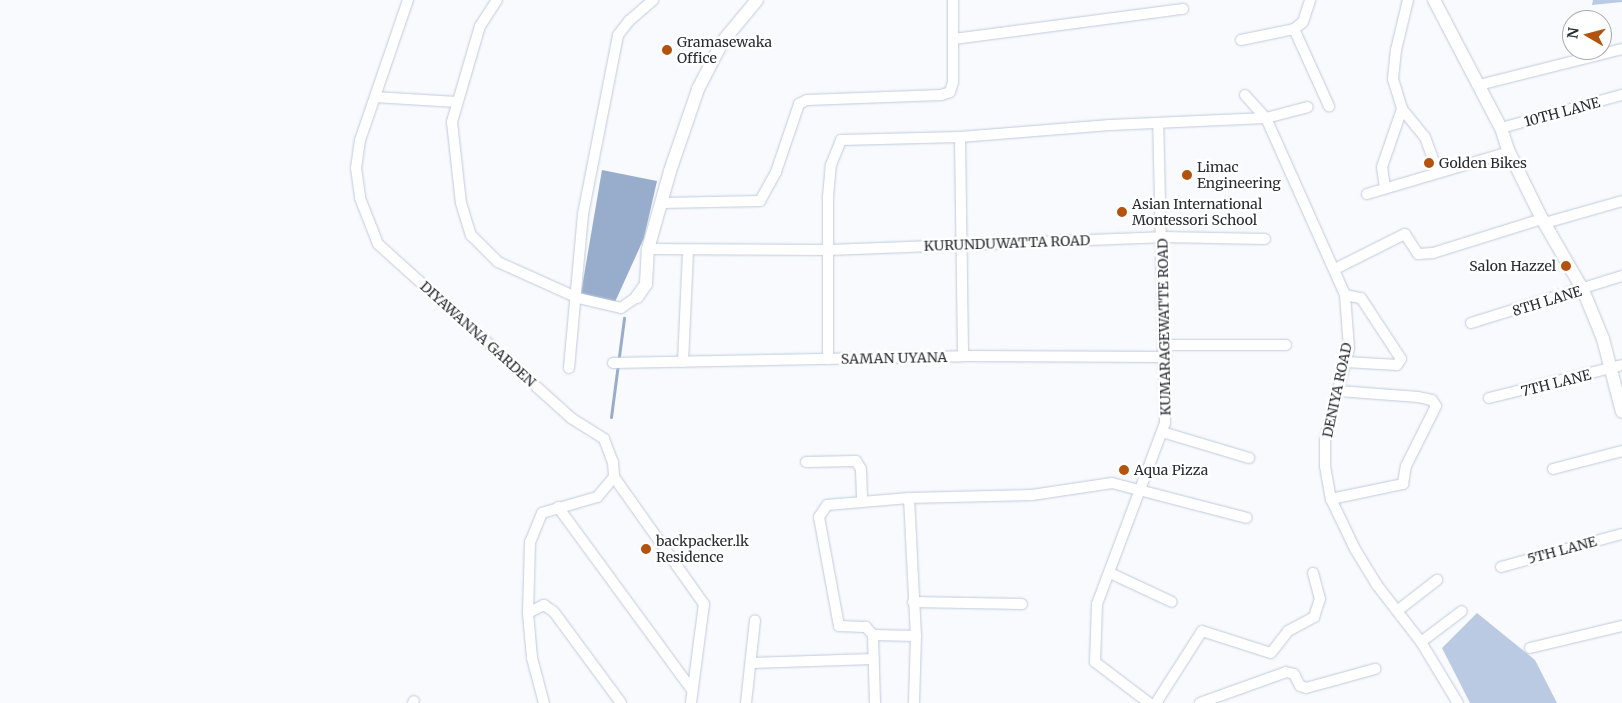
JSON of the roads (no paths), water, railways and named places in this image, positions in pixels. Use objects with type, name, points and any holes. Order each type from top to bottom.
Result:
[{"type":"street","name":"DIYAWANNA GARDEN","points":[[408,0],[360,140],[356,168],[360,198],[378,244],[571,418],[604,439],[613,462],[614,477]]},
{"type":"street","points":[[497,0],[480,26],[456,102],[452,122],[455,162],[471,235],[498,262],[574,296],[621,308],[636,298],[646,284],[648,250],[683,128],[709,64],[723,41],[757,0]]},
{"type":"street","points":[[569,368],[574,296],[583,214],[618,35],[628,21],[653,0]]},
{"type":"street","points":[[662,203],[760,201],[776,172],[799,104],[807,100],[942,96],[950,92],[954,38],[953,0]]},
{"type":"street","points":[[1241,40],[1294,29],[1303,22],[1310,0]]},
{"type":"street","points":[[1408,0],[1396,50],[1393,78],[1402,109],[1425,137],[1438,172]]},
{"type":"street","points":[[1434,0],[1501,128],[1509,152],[1543,221],[1583,290],[1603,339],[1609,369],[1622,412]]},
{"type":"street","points":[[954,38],[1183,9]]},
{"type":"street","points":[[1294,29],[1329,106]]},
{"type":"street","points":[[1479,85],[1622,48]]},
{"type":"street","name":"DENIYA ROAD","points":[[1245,95],[1266,118],[1345,295],[1349,334],[1346,362],[1325,440],[1325,466],[1331,499],[1355,549],[1397,611],[1421,642],[1458,703]]},
{"type":"street","name":"10TH LANE","points":[[1501,128],[1622,95]]},
{"type":"street","points":[[375,97],[456,102]]},
{"type":"street","points":[[828,359],[831,164],[841,140],[960,137],[1158,123],[1266,118],[1308,107]]},
{"type":"street","points":[[1386,188],[1382,167],[1402,109]]},
{"type":"street","name":"KUMARAGEWATTE ROAD","points":[[1148,703],[1095,662],[1097,604],[1162,432],[1166,405],[1166,345],[1158,123]]},
{"type":"street","points":[[960,137],[963,356]]},
{"type":"street","points":[[1367,194],[1509,152]]},
{"type":"street","points":[[1335,269],[1405,234],[1418,254],[1433,253],[1543,221],[1622,201]]},
{"type":"street","name":"KURUNDUWATTA ROAD","points":[[648,250],[829,250],[1162,238],[1265,239]]},
{"type":"street","points":[[683,362],[688,250]]},
{"type":"street","name":"8TH LANE","points":[[1471,323],[1583,290],[1622,276]]},
{"type":"street","points":[[1345,295],[1361,298],[1401,359],[1397,365],[1346,362]]},
{"type":"street","points":[[1166,345],[1286,345]]},
{"type":"street","name":"SAMAN UYANA","points":[[618,363],[963,356],[1166,357]]},
{"type":"street","name":"7TH LANE","points":[[1489,398],[1622,365]]},
{"type":"street","points":[[1331,499],[1403,484],[1406,466],[1436,406],[1432,400],[1418,397],[1339,391]]},
{"type":"street","points":[[1162,432],[1249,458]]},
{"type":"street","points":[[1553,469],[1622,451]]},
{"type":"street","points":[[806,462],[856,461],[861,469],[862,502]]},
{"type":"street","points":[[544,703],[532,658],[528,613],[530,542],[542,513],[597,497],[614,477],[704,604],[690,703]]},
{"type":"street","points":[[916,636],[873,635],[866,628],[839,626],[819,516],[828,505],[909,498],[1032,495],[1112,483],[1142,489],[1247,518]]},
{"type":"street","points":[[909,498],[916,636],[914,703]]},
{"type":"street","points":[[558,507],[691,689]]},
{"type":"street","name":"5TH LANE","points":[[1501,567],[1622,534]]},
{"type":"street","points":[[1110,573],[1172,602]]},
{"type":"street","points":[[1156,703],[1202,630],[1271,653],[1288,631],[1314,618],[1320,599],[1313,573]]},
{"type":"street","points":[[1397,611],[1437,580]]},
{"type":"street","points":[[913,602],[1022,604]]},
{"type":"street","points":[[528,613],[544,605],[554,612],[621,703]]},
{"type":"street","points":[[1421,642],[1462,611]]},
{"type":"street","points":[[746,703],[755,620]]},
{"type":"street","points":[[1530,648],[1622,626]]},
{"type":"street","points":[[873,635],[876,703]]},
{"type":"street","points":[[751,663],[873,660]]},
{"type":"street","points":[[1200,703],[1286,672],[1294,674],[1300,686],[1306,688],[1374,669]]},
{"type":"waterway","points":[[611,417],[624,318]]},
{"type":"place","name":"Gramasewaka Office","points":[[667,50]]},
{"type":"place","name":"Golden Bikes","points":[[1429,163]]},
{"type":"place","name":"Limac Engineering","points":[[1187,175]]},
{"type":"place","name":"Asian International Montessori School","points":[[1122,212]]},
{"type":"place","name":"Salon Hazzel","points":[[1566,266]]},
{"type":"place","name":"Aqua Pizza","points":[[1124,470]]},
{"type":"place","name":"backpacker.lk Residence","points":[[646,549]]}]
